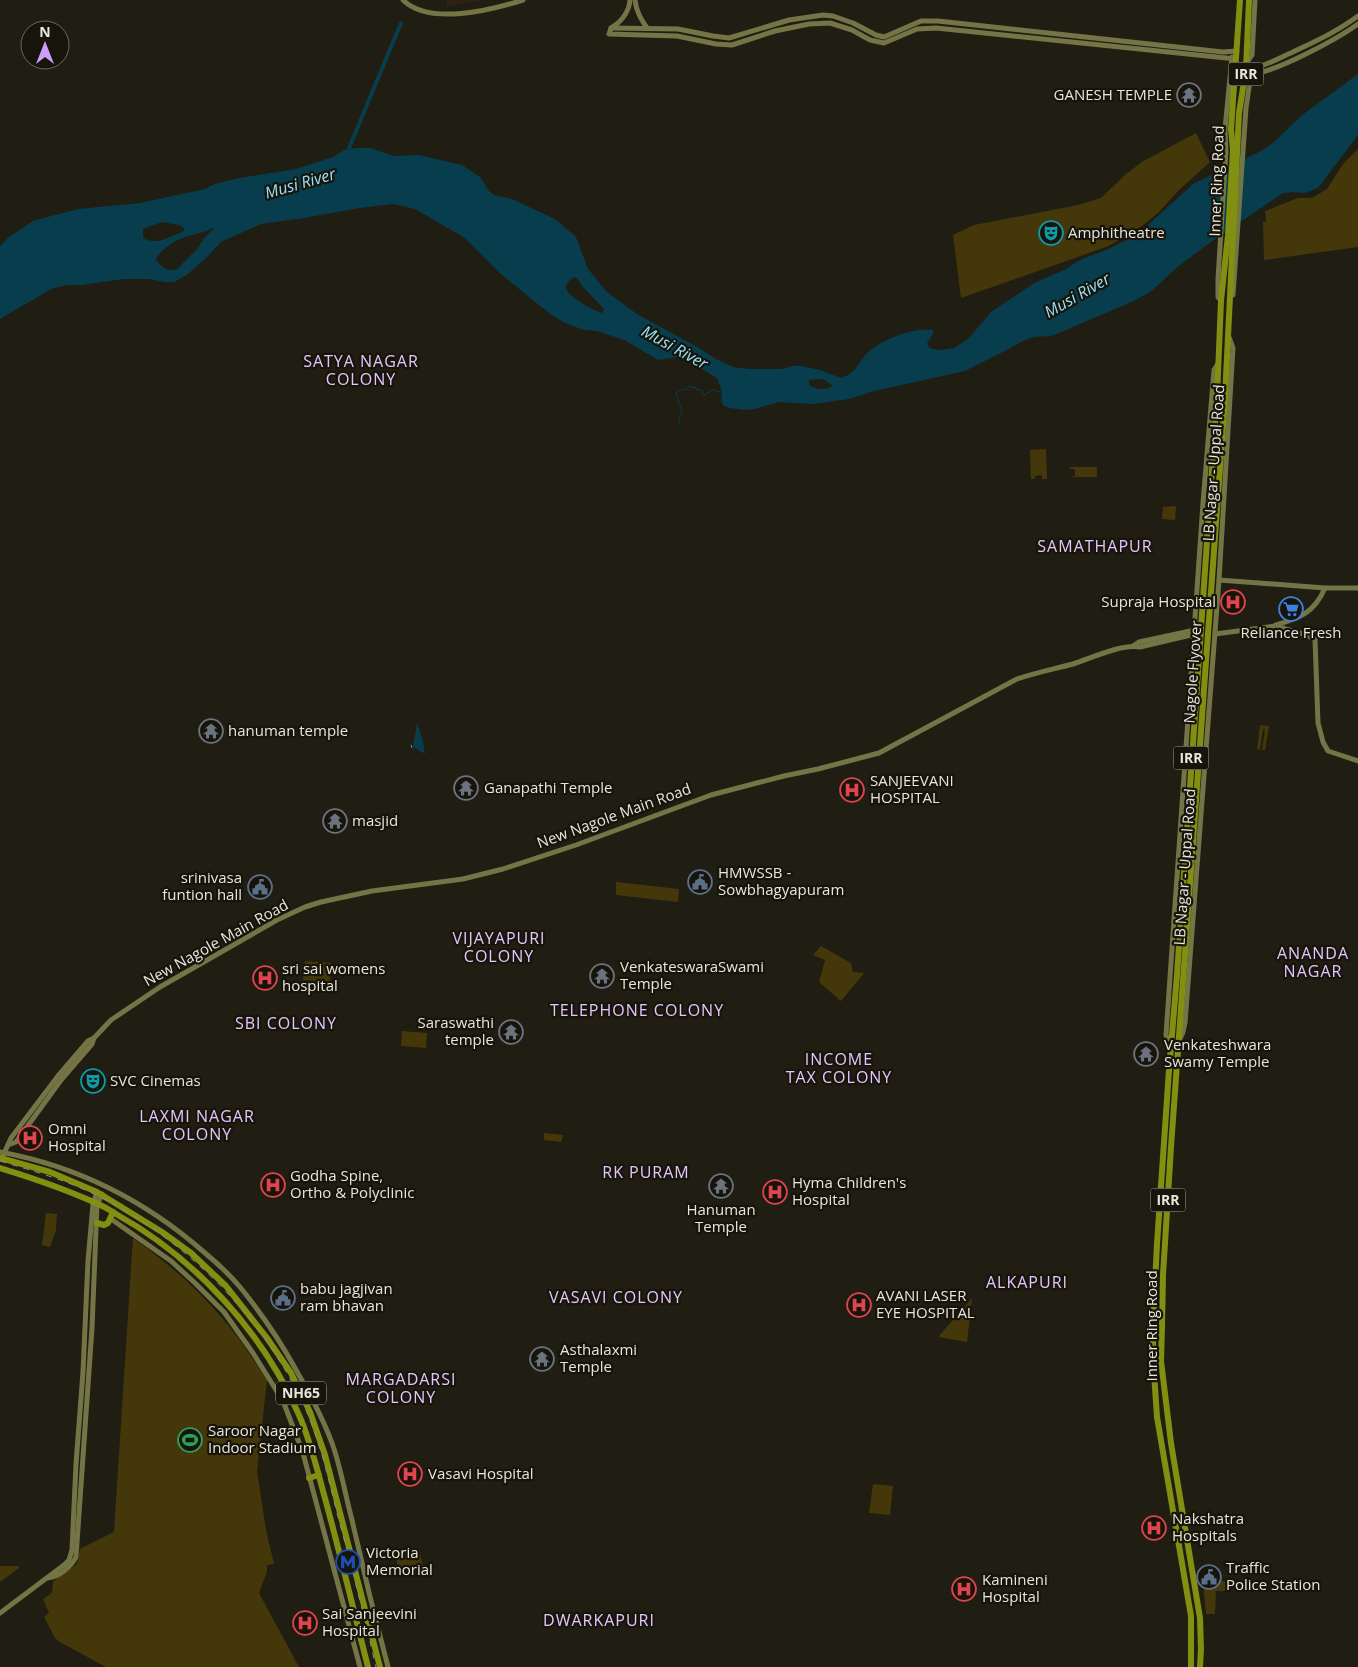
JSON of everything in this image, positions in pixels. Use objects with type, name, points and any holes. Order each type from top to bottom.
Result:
[{"type":"highway","name":"Inner Ring Road","points":[[1228,334],[1230,234],[1228,173],[1233,150],[1231,129],[1234,51],[1240,0]]},
{"type":"highway","name":"Inner Ring Road","points":[[1218,364],[1221,301],[1240,147],[1239,113],[1248,70],[1249,0]]},
{"type":"highway","name":"Nagole Flyover","points":[[1178,1042],[1228,334]]},
{"type":"highway","name":"Nagole Flyover","points":[[1171,1047],[1218,364]]},
{"type":"highway","name":"Inner Ring Road","points":[[1178,1042],[1163,1274],[1161,1357],[1177,1483],[1200,1618],[1200,1667]]},
{"type":"highway","name":"Inner Ring Road","points":[[1171,1047],[1153,1325],[1158,1417],[1191,1616],[1191,1667]]},
{"type":"highway","name":"NH65","points":[[2,1155],[50,1172],[100,1193],[162,1232],[191,1253],[226,1286],[267,1338],[299,1388],[310,1412],[325,1455],[380,1667]]},
{"type":"highway","name":"NH65","points":[[0,1168],[46,1182],[96,1202],[146,1231],[184,1261],[226,1303],[259,1344],[285,1385],[300,1416],[319,1475],[368,1667]]},
{"type":"highway","points":[[97,1223],[106,1224],[111,1219],[113,1212]]},
{"type":"highway","points":[[184,1261],[191,1253]]},
{"type":"highway","points":[[285,1385],[294,1380]]},
{"type":"highway","points":[[289,1394],[299,1388]]},
{"type":"highway","points":[[309,1478],[319,1475]]},
{"type":"highway","points":[[1168,1478],[1177,1483]]},
{"type":"highway","points":[[359,1632],[370,1630]]},
{"type":"street","points":[[403,0],[409,6],[424,11],[452,15],[493,8],[523,0]]},
{"type":"street","points":[[1248,70],[1252,55],[1256,0]]},
{"type":"street","points":[[633,1],[647,28]]},
{"type":"street","points":[[633,1],[609,34],[677,36],[716,44],[732,45],[776,31],[809,24],[830,23],[884,43],[917,29],[932,27],[1234,58]]},
{"type":"street","points":[[613,28],[684,30],[729,38],[788,20],[823,15],[833,16],[853,23],[884,37],[921,21],[938,21],[1222,52],[1234,51]]},
{"type":"street","points":[[1248,70],[1339,30],[1358,16]]},
{"type":"street","points":[[1248,70],[1264,71],[1344,34],[1358,24]]},
{"type":"street","points":[[1228,323],[1231,314],[1236,260],[1240,147]]},
{"type":"street","points":[[1221,301],[1218,297],[1218,279],[1228,173]]},
{"type":"street","name":"LB Nagar - Uppal Road","points":[[1178,1042],[1185,1023],[1219,580],[1233,348],[1228,334]]},
{"type":"street","name":"LB Nagar - Uppal Road","points":[[1171,1047],[1166,1034],[1214,370],[1218,364]]},
{"type":"street","points":[[1202,530],[1222,531]]},
{"type":"street","points":[[1219,580],[1325,588],[1358,588]]},
{"type":"street","points":[[1215,634],[1274,626],[1301,617],[1320,600],[1325,588]]},
{"type":"street","points":[[1274,626],[1300,632],[1315,639],[1320,735],[1328,751],[1358,761]]},
{"type":"street","name":"New Nagole Main Road","points":[[2,1155],[11,1138],[58,1076],[88,1041],[94,1038],[111,1020],[160,987],[277,920],[305,907],[372,891],[463,879],[503,869],[576,845],[711,795],[879,753],[1017,679],[1134,646],[1139,642],[1195,633]]},
{"type":"street","points":[[1191,695],[1209,696]]},
{"type":"street","points":[[1183,803],[1202,804]]},
{"type":"street","points":[[2,1155],[39,1160],[94,1180],[168,1222],[219,1265],[239,1286],[271,1327],[318,1408],[333,1446],[388,1667]]},
{"type":"street","points":[[0,1613],[69,1560],[72,1550],[90,1234],[96,1202],[100,1193]]},
{"type":"street","points":[[47,1578],[52,1578],[65,1570],[74,1562],[76,1557],[88,1389],[97,1223],[96,1202]]},
{"type":"street","points":[[111,1219],[171,1261],[195,1282],[224,1312],[254,1353],[283,1401],[302,1453],[360,1667]]},
{"type":"street","points":[[90,1234],[96,1235]]},
{"type":"street","points":[[81,1389],[88,1389]]},
{"type":"shaded area","points":[[447,0],[481,0],[447,7]]},
{"type":"shaded area","points":[[1196,133],[1210,162],[1178,191],[1158,213],[1133,233],[1106,247],[961,298],[953,235],[974,225],[1078,205],[1101,198],[1126,174],[1142,162]]},
{"type":"shaded area","points":[[1358,149],[1358,247],[1264,260],[1263,222],[1266,222],[1265,211],[1298,198],[1312,198],[1327,189],[1343,164]]},
{"type":"shaded area","points":[[1046,449],[1047,479],[1042,479],[1042,475],[1031,479],[1030,450]]},
{"type":"shaded area","points":[[1070,467],[1097,467],[1097,477],[1070,477],[1075,476],[1075,469],[1070,469]]},
{"type":"shaded area","points":[[1176,506],[1175,520],[1162,519],[1163,507]]},
{"type":"shaded area","points":[[1260,725],[1269,726],[1265,750],[1262,750],[1265,729],[1263,729],[1260,750],[1257,749]]},
{"type":"shaded area","points":[[616,882],[679,889],[678,902],[616,895]]},
{"type":"shaded area","points":[[821,946],[851,963],[853,972],[864,973],[841,1001],[819,982],[825,960],[813,955]]},
{"type":"shaded area","points":[[305,961],[331,963],[330,983],[303,980]]},
{"type":"shaded area","points":[[402,1031],[427,1033],[426,1048],[401,1046]]},
{"type":"shaded area","points":[[544,1133],[563,1135],[561,1142],[544,1140]]},
{"type":"shaded area","points":[[46,1213],[57,1214],[56,1230],[50,1247],[42,1245]]},
{"type":"shaded area","name":"Saroor Nagar Indoor Stadium","points":[[133,1238],[180,1275],[202,1296],[240,1340],[267,1380],[257,1471],[266,1530],[274,1564],[267,1565],[267,1571],[259,1593],[299,1667],[106,1667],[58,1641],[44,1617],[49,1613],[43,1599],[52,1593],[53,1581],[77,1564],[80,1549],[114,1532]]},
{"type":"shaded area","points":[[972,1298],[967,1342],[938,1337]]},
{"type":"shaded area","points":[[873,1484],[893,1486],[890,1515],[869,1513]]},
{"type":"shaded area","points":[[419,1549],[424,1570],[400,1576],[395,1554]]},
{"type":"shaded area","points":[[0,1566],[19,1566],[19,1568],[0,1582]]},
{"type":"shaded area","points":[[1225,1581],[1225,1591],[1216,1591],[1215,1614],[1206,1614],[1203,1582]]},
{"type":"water","name":"Musi River","points":[[1358,74],[1358,135],[1318,188],[1305,193],[1283,193],[1215,239],[1176,268],[1153,290],[1136,300],[1051,336],[1034,337],[1023,341],[965,371],[874,391],[849,399],[813,404],[780,402],[746,410],[729,408],[723,405],[721,400],[722,392],[717,378],[690,362],[677,357],[658,360],[624,340],[565,323],[550,314],[501,274],[465,238],[415,209],[393,204],[261,224],[221,242],[188,274],[174,282],[123,279],[83,285],[67,285],[51,289],[0,319],[0,246],[9,237],[33,221],[78,209],[140,203],[205,189],[215,184],[239,178],[296,169],[333,157],[344,150],[370,148],[394,156],[419,155],[462,165],[480,177],[494,195],[512,199],[555,219],[576,237],[588,269],[607,292],[637,314],[716,359],[733,367],[750,369],[782,369],[801,366],[820,370],[841,378],[852,372],[876,346],[905,333],[933,330],[933,334],[927,343],[930,348],[939,350],[954,348],[968,339],[991,312],[1034,283],[1138,234],[1193,184],[1263,150],[1302,115]],"holes":[[[162,222],[179,225],[184,228],[184,231],[159,241],[153,241],[143,238],[143,229]],[[214,229],[177,269],[166,269],[158,263],[156,259],[164,249],[182,238]],[[574,277],[577,278],[604,309],[603,312],[601,313],[586,306],[574,298],[567,290],[568,282]],[[823,379],[833,386],[818,389],[809,385],[809,380]]]},
{"type":"water","points":[[417,723],[423,741],[425,754],[413,747]]},
{"type":"waterway","points":[[349,148],[401,23]]},
{"type":"waterway","points":[[679,424],[682,412],[676,393],[683,389],[686,390],[689,386],[692,388],[696,387],[696,390],[701,390],[704,395],[713,390],[722,392]]},
{"type":"railway","points":[[0,1161],[49,1176],[85,1190],[129,1213],[161,1234],[191,1258],[218,1284],[244,1312],[267,1342],[288,1374],[315,1433],[327,1473],[376,1667]]},
{"type":"place","name":"GANESH TEMPLE","points":[[1189,95]]},
{"type":"place","name":"Amphitheatre","points":[[1051,233]]},
{"type":"place","name":"Supraja Hospital","points":[[1233,602]]},
{"type":"place","name":"Reliance Fresh","points":[[1291,609]]},
{"type":"place","name":"hanuman temple","points":[[211,731]]},
{"type":"place","name":"Ganapathi Temple","points":[[466,788]]},
{"type":"place","name":"SANJEEVANI HOSPITAL","points":[[852,790]]},
{"type":"place","name":"masjid","points":[[335,821]]},
{"type":"place","name":"HMWSSB - Sowbhagyapuram","points":[[700,882]]},
{"type":"place","name":"srinivasa funtion hall","points":[[260,887]]},
{"type":"place","name":"VenkateswaraSwami Temple","points":[[602,976]]},
{"type":"place","name":"sri sai womens hospital","points":[[265,978]]},
{"type":"place","name":"Saraswathi temple","points":[[511,1032]]},
{"type":"place","name":"Venkateshwara Swamy Temple","points":[[1146,1054]]},
{"type":"place","name":"SVC Cinemas","points":[[93,1081]]},
{"type":"place","name":"Omni Hospital","points":[[30,1138]]},
{"type":"place","name":"Godha Spine, Ortho & Polyclinic","points":[[273,1185]]},
{"type":"place","name":"Hanuman Temple","points":[[721,1186]]},
{"type":"place","name":"Hyma Children's Hospital","points":[[775,1192]]},
{"type":"place","name":"babu jagjivan ram bhavan","points":[[283,1298]]},
{"type":"place","name":"AVANI LASER EYE HOSPITAL","points":[[859,1305]]},
{"type":"place","name":"Asthalaxmi Temple","points":[[542,1359]]},
{"type":"place","name":"Saroor Nagar Indoor Stadium","points":[[190,1440]]},
{"type":"place","name":"Vasavi Hospital","points":[[410,1474]]},
{"type":"place","name":"Nakshatra Hospitals","points":[[1154,1528]]},
{"type":"place","name":"Victoria Memorial","points":[[348,1562]]},
{"type":"place","name":"Traffic Police Station","points":[[1209,1577]]},
{"type":"place","name":"Kamineni Hospital","points":[[964,1589]]},
{"type":"place","name":"Sai Sanjeevini Hospital","points":[[305,1623]]},
{"type":"district","name":"SATYA NAGAR COLONY","points":[[361,370]]},
{"type":"district","name":"SAMATHAPUR","points":[[1095,546]]},
{"type":"district","name":"VIJAYAPURI COLONY","points":[[499,947]]},
{"type":"district","name":"ANANDA NAGAR","points":[[1313,962]]},
{"type":"district","name":"TELEPHONE COLONY","points":[[637,1010]]},
{"type":"district","name":"SBI COLONY","points":[[286,1023]]},
{"type":"district","name":"INCOME TAX COLONY","points":[[839,1068]]},
{"type":"district","name":"LAXMI NAGAR COLONY","points":[[197,1125]]},
{"type":"district","name":"RK PURAM","points":[[646,1172]]},
{"type":"district","name":"ALKAPURI","points":[[1027,1282]]},
{"type":"district","name":"VASAVI COLONY","points":[[616,1297]]},
{"type":"district","name":"MARGADARSI COLONY","points":[[401,1388]]},
{"type":"district","name":"DWARKAPURI","points":[[599,1620]]}]
